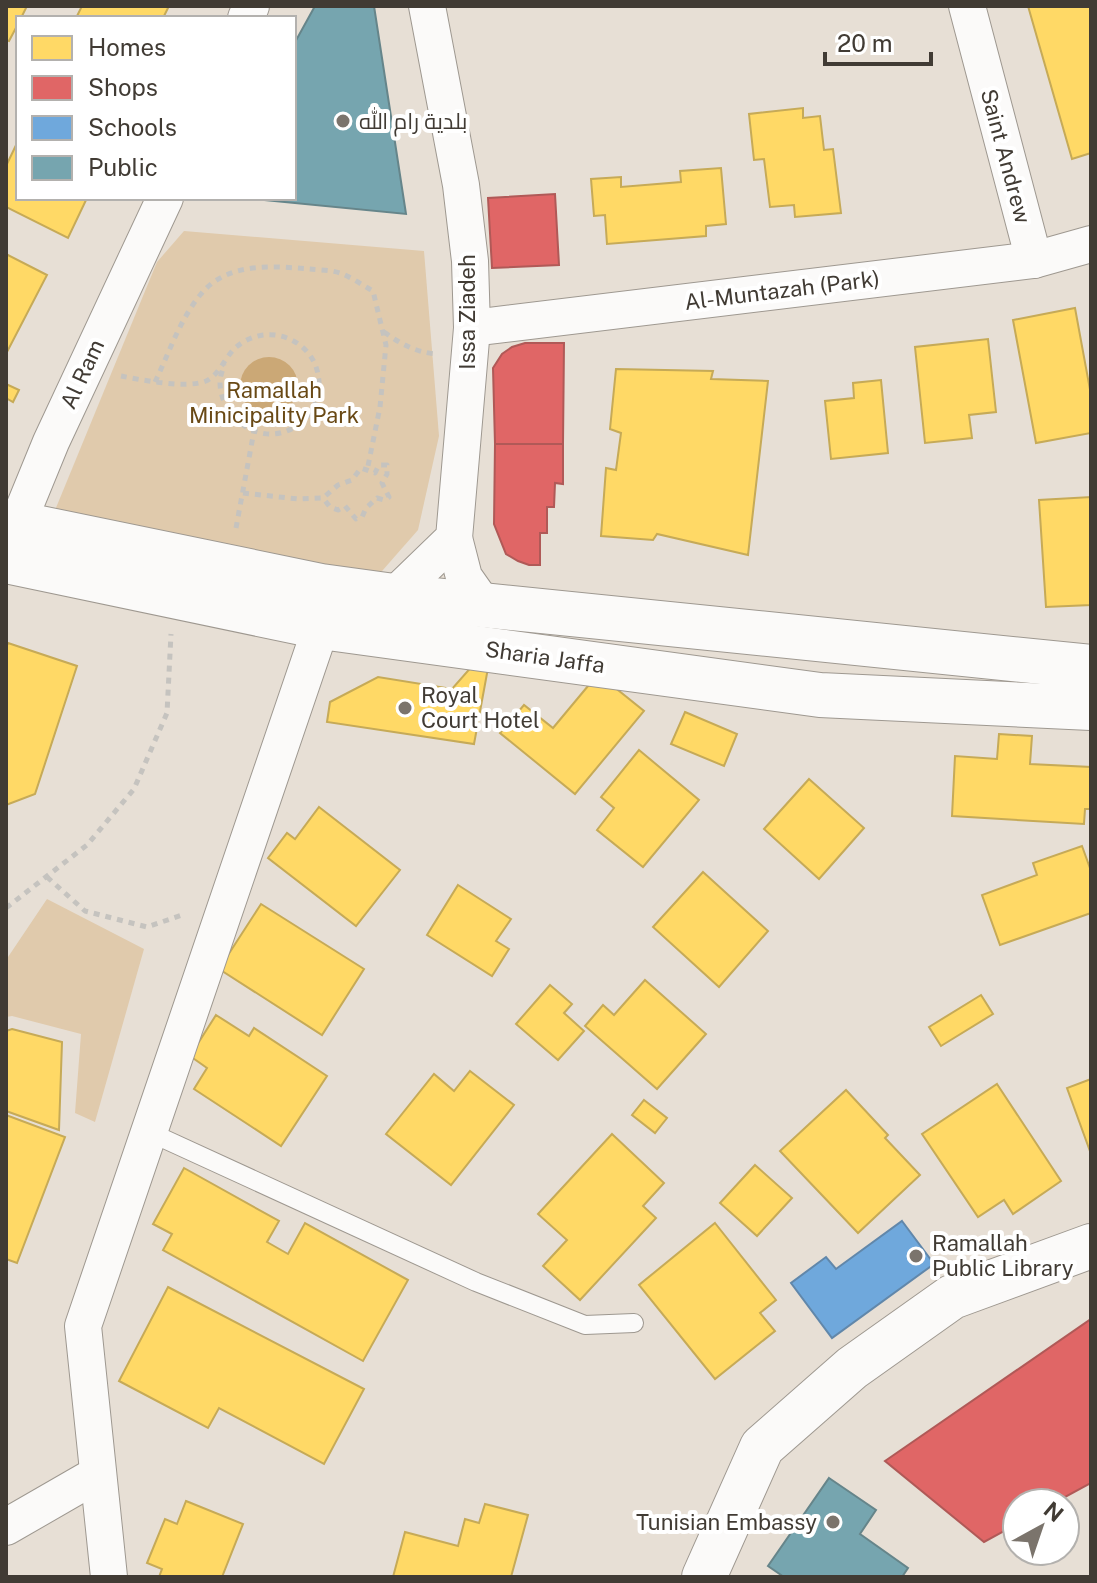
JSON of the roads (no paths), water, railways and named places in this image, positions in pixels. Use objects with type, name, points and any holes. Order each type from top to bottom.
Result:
[{"type":"main road","name":"Sharia Jaffa","points":[[9,540],[394,596],[1091,667]]},
{"type":"main road","name":"Sharia Jaffa","points":[[9,540],[173,597],[321,627],[820,695],[1091,708]]},
{"type":"main road","points":[[704,1577],[762,1447],[852,1368],[952,1297],[1091,1246]]},
{"type":"street","name":"Issa Ziadeh","points":[[427,6],[461,185],[470,261],[471,342],[454,538],[464,577],[483,604]]},
{"type":"street","name":"Saint Andrew","points":[[967,6],[1034,260]]},
{"type":"street","name":"Al Ram","points":[[9,540],[51,442],[164,200]]},
{"type":"street","name":"Al-Muntazah (Park)","points":[[471,342],[1034,260],[1091,244]]},
{"type":"street","points":[[109,1577],[83,1326],[321,627],[394,596],[454,538]]},
{"type":"street","points":[[6,1527],[98,1474]]},
{"type":"lane","points":[[149,1132],[476,1282],[585,1325],[634,1323]]},
{"type":"place","name":"بلدية رام الله","points":[[343,121]]},
{"type":"place","name":"Royal Court Hotel","points":[[405,708]]},
{"type":"place","name":"Ramallah Public Library","points":[[916,1256]]},
{"type":"place","name":"Tunisian Embassy","points":[[833,1522]]},
{"type":"park label","name":"Ramallah Minicipality Park","points":[[274,402]]}]
